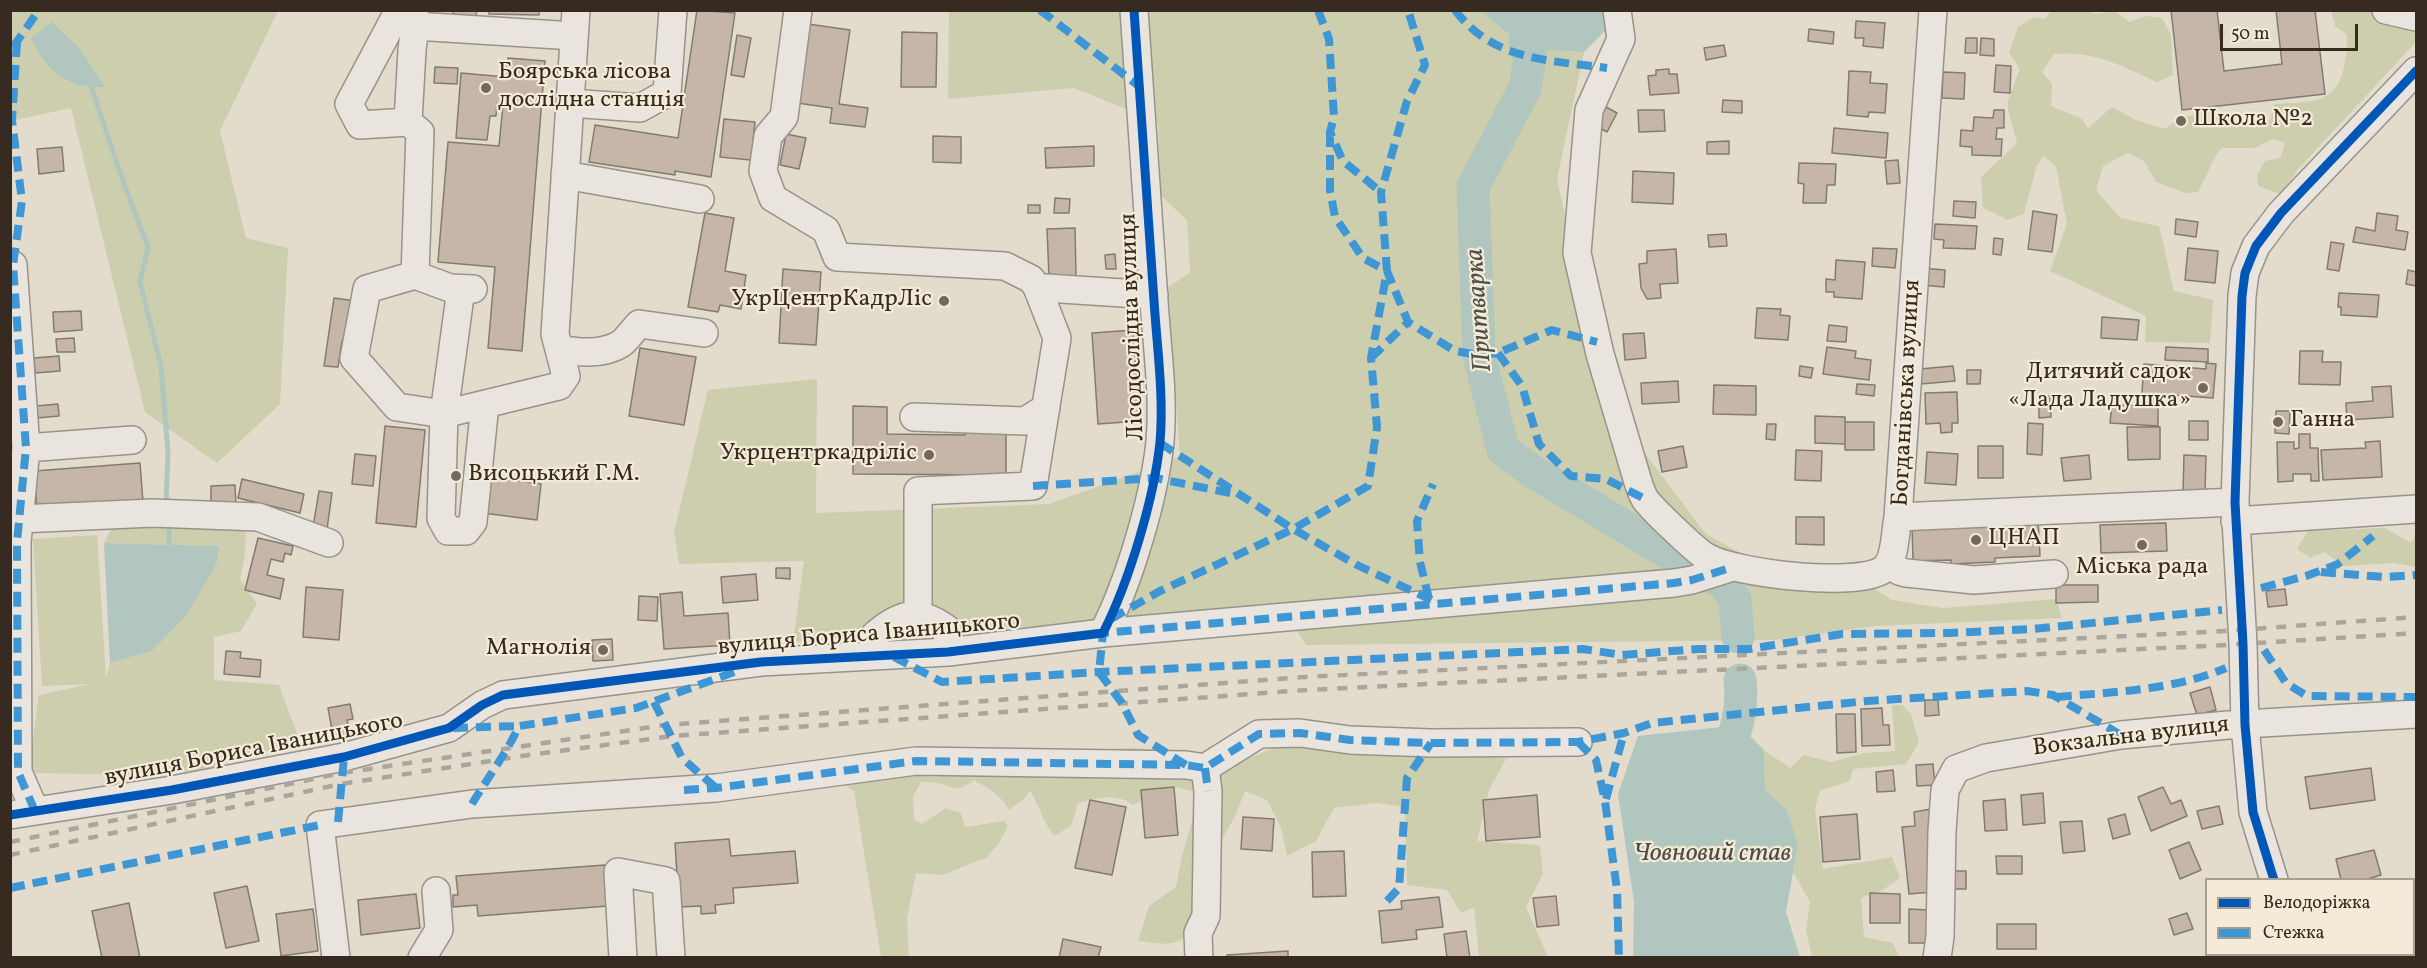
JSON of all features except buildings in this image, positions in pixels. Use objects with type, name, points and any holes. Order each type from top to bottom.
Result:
[{"type":"street","points":[[570,103],[640,108],[667,93],[673,10]]},
{"type":"street","points":[[798,10],[784,117],[768,136],[763,171],[773,198],[826,230],[837,257],[1005,266],[1031,279],[1037,287],[1057,338],[1033,486],[918,491],[918,616]]},
{"type":"street","name":"Лісодослідна вулиця","points":[[1103,633],[1128,573],[1156,470],[1161,422],[1146,158],[1134,10]]},
{"type":"street","points":[[1617,10],[1621,39],[1589,110],[1577,253],[1600,354],[1638,482],[1646,500],[1705,557],[1727,568],[1846,579],[1882,570],[1890,562],[1898,517]]},
{"type":"street","name":"Богданівська вулиця","points":[[1933,10],[1898,517],[2416,509]]},
{"type":"street","points":[[2386,10],[2416,17]]},
{"type":"street","points":[[409,16],[575,23],[555,334],[566,376],[559,386],[485,404],[444,414],[397,407],[354,358],[367,289],[415,275],[450,288],[467,289],[444,414],[441,518],[448,531],[466,531],[473,522],[485,404]]},
{"type":"street","points":[[408,122],[411,50],[409,16]]},
{"type":"street","points":[[409,16],[349,104],[360,125],[408,122],[420,132],[415,275]]},
{"type":"street","points":[[2274,878],[2253,812],[2245,725],[2235,511],[2242,296],[2245,273],[2256,246],[2281,213],[2416,71]]},
{"type":"street","points":[[565,175],[700,199]]},
{"type":"street","points":[[12,265],[26,448],[15,534],[18,772],[23,813]]},
{"type":"street","points":[[1046,288],[1154,295]]},
{"type":"street","points":[[559,349],[578,353],[601,351],[622,343],[639,324],[704,333]]},
{"type":"street","points":[[914,417],[1026,421],[1046,408]]},
{"type":"street","points":[[26,448],[132,440]]},
{"type":"street","points":[[15,534],[153,513],[258,517],[329,543]]},
{"type":"street","points":[[1890,562],[1899,571],[1906,573],[1974,580],[2054,574]]},
{"type":"street","name":"вулиця Бориса Іваницького","points":[[23,813],[172,790],[344,757],[450,728],[482,705],[503,696],[761,662],[948,652],[1103,633],[1692,580],[1727,568]]},
{"type":"street","points":[[874,656],[875,635],[891,621],[912,615],[933,618],[947,629],[948,652]]},
{"type":"street","name":"Вокзальна вулиця","points":[[1937,957],[1940,937],[1945,790],[1956,769],[1986,758],[2121,735],[2416,714]]},
{"type":"street","points":[[1199,957],[1198,933],[1206,916],[1206,779],[1259,734],[1300,733],[1350,740],[1431,743],[1578,742]]},
{"type":"street","points":[[336,957],[320,825],[472,804],[716,788],[916,761],[1186,765],[1206,779]]},
{"type":"street","points":[[623,957],[618,872],[666,881],[671,957]]},
{"type":"street","points":[[422,957],[439,930],[436,891]]},
{"type":"green space","points":[[11,11],[278,11],[220,131],[246,238],[288,248],[280,404],[217,463],[145,412],[71,108],[11,121]]},
{"type":"green space","points":[[949,11],[1481,11],[1526,49],[1584,52],[1557,179],[1613,432],[1628,431],[1706,534],[1739,552],[1747,578],[1869,585],[1892,600],[1943,608],[2056,599],[2062,618],[1875,626],[1773,640],[1306,645],[1284,610],[793,642],[804,561],[679,564],[674,532],[708,390],[817,379],[816,513],[1049,504],[1180,457],[1168,287],[1190,273],[1187,220],[1161,196],[1158,122],[1074,88],[948,99]]},
{"type":"green space","points":[[2051,11],[2088,11],[2095,14],[2115,11],[2129,22],[2146,16],[2162,18],[2171,35],[2173,75],[2157,82],[2107,60],[2068,53],[2054,54],[2042,72],[2052,84],[2051,106],[2082,119],[2088,128],[2112,107],[2136,120],[2164,129],[2184,116],[2212,113],[2255,128],[2270,120],[2274,104],[2308,102],[2325,97],[2332,92],[2341,78],[2346,51],[2347,34],[2335,26],[2331,11],[2416,11],[2416,42],[2299,168],[2281,194],[2258,186],[2257,175],[2265,161],[2280,158],[2285,143],[2273,139],[2255,148],[2222,148],[2198,192],[2185,193],[2156,182],[2144,161],[2128,153],[2103,166],[2096,190],[2120,218],[2159,226],[2174,291],[2213,300],[2210,343],[2145,342],[2146,316],[2050,271],[2067,224],[2056,166],[2043,156],[2036,168],[2024,214],[2008,220],[1983,208],[1981,177],[2017,143],[2008,109],[2008,100],[2020,69],[2009,52],[2018,27],[2034,17],[2045,19]]},
{"type":"green space","points":[[246,525],[245,555],[240,579],[257,604],[241,631],[214,637],[214,680],[279,685],[298,736],[283,746],[197,771],[129,775],[35,773],[30,759],[39,695],[90,684],[42,686],[33,539],[97,535],[106,678],[110,663],[152,651],[219,546],[104,543],[112,527]]},
{"type":"green space","points":[[2385,528],[2411,543],[2416,534],[2416,567],[2394,563],[2345,566],[2324,552],[2310,558],[2297,549],[2308,531]]},
{"type":"green space","points":[[1892,705],[1902,705],[1911,714],[1919,742],[1906,764],[1853,769],[1850,781],[1820,791],[1815,808],[1823,869],[1892,857],[1900,878],[1884,889],[1861,898],[1864,937],[1893,943],[1899,957],[1812,957],[1806,930],[1810,902],[1793,872],[1798,844],[1787,810],[1765,790],[1764,750],[1790,768],[1804,755],[1831,762],[1865,753],[1895,751]]},
{"type":"green space","points":[[914,747],[935,755],[988,748],[1048,757],[1078,750],[1131,748],[1197,752],[1223,768],[1277,747],[1464,750],[1506,759],[1489,790],[1477,841],[1540,845],[1543,874],[1526,907],[1548,957],[1479,957],[1474,907],[1461,913],[1447,890],[1407,885],[1405,807],[1377,803],[1334,808],[1316,841],[1287,856],[1281,828],[1267,800],[1245,791],[1234,818],[1208,865],[1188,935],[1170,943],[1138,941],[1149,906],[1176,887],[1182,856],[1200,793],[1171,786],[1133,805],[1113,797],[1078,803],[1071,826],[1054,836],[1030,790],[1024,799],[1009,810],[998,796],[974,780],[959,788],[921,782],[913,797],[914,820],[922,824],[946,808],[961,813],[965,827],[1004,821],[1008,826],[999,843],[986,858],[942,875],[916,873],[907,918],[909,957],[881,957],[854,791],[837,780],[847,755]]},
{"type":"water","points":[[1481,11],[1606,11],[1607,29],[1584,52],[1526,49]]},
{"type":"water","points":[[52,22],[80,49],[105,87],[92,87],[69,81],[59,75],[44,60],[31,38]]},
{"type":"water","points":[[104,543],[219,546],[217,562],[188,613],[152,651],[110,663]]},
{"type":"water","name":"Човновий став","points":[[1739,725],[1764,750],[1765,790],[1787,810],[1798,844],[1786,912],[1800,957],[1633,957],[1634,902],[1618,794],[1638,736]]},
{"type":"waterway","name":"Притварка","points":[[1524,10],[1526,49],[1530,56],[1525,88],[1473,187],[1479,355],[1503,450],[1532,471],[1723,583],[1735,600],[1738,637]]},
{"type":"waterway","points":[[90,83],[148,247],[140,282],[161,366],[168,453],[166,503]]},
{"type":"waterway","points":[[169,528],[169,545]]},
{"type":"waterway","name":"Притварка","points":[[1723,766],[1741,703],[1740,680]]},
{"type":"railway","points":[[10,842],[342,773],[665,725],[1305,677],[2224,631],[2416,617]]},
{"type":"railway","points":[[10,855],[341,784],[529,755],[673,736],[1306,690],[2225,645],[2416,633]]},
{"type":"marked path","points":[[13,47],[39,10]]},
{"type":"marked path","points":[[1040,10],[1140,87]]},
{"type":"marked path","points":[[1318,10],[1329,39],[1334,117],[1330,132],[1343,161],[1381,192]]},
{"type":"marked path","points":[[1111,619],[1160,591],[1293,529],[1368,486],[1377,427],[1371,358],[1387,271],[1381,192],[1407,101],[1425,65],[1408,10]]},
{"type":"marked path","points":[[1455,10],[1470,27],[1504,49],[1543,60],[1607,68]]},
{"type":"marked path","points":[[17,42],[12,120],[22,201],[13,265],[26,448],[17,542],[18,772],[35,811]]},
{"type":"marked path","points":[[1330,132],[1330,190],[1335,217],[1363,258],[1387,271],[1408,322],[1455,351],[1479,355],[1498,353],[1552,330],[1597,342]]},
{"type":"marked path","points":[[1371,358],[1408,322]]},
{"type":"marked path","points":[[1498,353],[1522,386],[1539,444],[1571,476],[1606,479],[1645,499]]},
{"type":"marked path","points":[[1160,443],[1293,529],[1357,565],[1440,604]]},
{"type":"marked path","points":[[1033,486],[1155,478],[1235,494]]},
{"type":"marked path","points":[[1429,599],[1420,562],[1417,521],[1433,484]]},
{"type":"marked path","points":[[2261,588],[2306,576],[2338,564],[2373,536]]},
{"type":"marked path","points":[[1186,765],[1138,735],[1122,703],[1099,672],[1103,633],[1674,583],[1692,580],[1733,567]]},
{"type":"marked path","points":[[2321,572],[2384,577],[2416,575]]},
{"type":"marked path","points":[[894,657],[942,682],[1099,672],[1583,649],[1622,655],[1698,649],[1749,649],[1842,634],[2032,629],[2222,610]]},
{"type":"marked path","points":[[2264,650],[2286,683],[2307,696],[2416,697]]},
{"type":"marked path","points":[[2057,697],[2164,686],[2226,668]]},
{"type":"marked path","points":[[472,804],[519,726],[636,708],[737,671]]},
{"type":"marked path","points":[[684,790],[716,788],[916,761],[1186,765],[1205,768],[1259,734],[1300,733],[1350,740],[1431,743],[1578,742],[1624,733],[1652,723],[1867,701],[2027,691],[2053,695],[2121,735]]},
{"type":"marked path","points":[[654,702],[682,758],[716,788]]},
{"type":"marked path","points":[[453,728],[519,726]]},
{"type":"marked path","points":[[1606,799],[1624,733]]},
{"type":"marked path","points":[[1578,742],[1596,760],[1605,801],[1617,890],[1619,958]]},
{"type":"marked path","points":[[1387,901],[1399,888],[1407,778],[1431,743]]},
{"type":"marked path","points":[[338,822],[344,757]]},
{"type":"marked path","points":[[1205,768],[1208,791]]},
{"type":"marked path","points":[[10,888],[320,825]]},
{"type":"cycle path","points":[[10,815],[172,790],[344,757],[449,728],[482,705],[503,695],[761,662],[948,652],[1103,633],[1122,590],[1139,540],[1157,464],[1161,425],[1160,372],[1134,10]]},
{"type":"cycle path","points":[[2273,878],[2253,812],[2245,725],[2235,502],[2242,296],[2245,273],[2256,246],[2281,213],[2416,71]]},
{"type":"place","name":"Боярська лісова дослідна станція","points":[[486,88]]},
{"type":"place","name":"Школа №2","points":[[2181,121]]},
{"type":"place","name":"УкрЦентрКадрЛіс","points":[[944,301]]},
{"type":"place","name":"Дитячий садок «Лада Ладушка»","points":[[2203,388]]},
{"type":"place","name":"Ганна","points":[[2278,422]]},
{"type":"place","name":"Укрцентркадріліс","points":[[929,455]]},
{"type":"place","name":"Висоцький Г.М.","points":[[456,476]]},
{"type":"place","name":"ЦНАП","points":[[1976,540]]},
{"type":"place","name":"Міська рада","points":[[2142,545]]},
{"type":"place","name":"Магнолія","points":[[603,650]]}]
